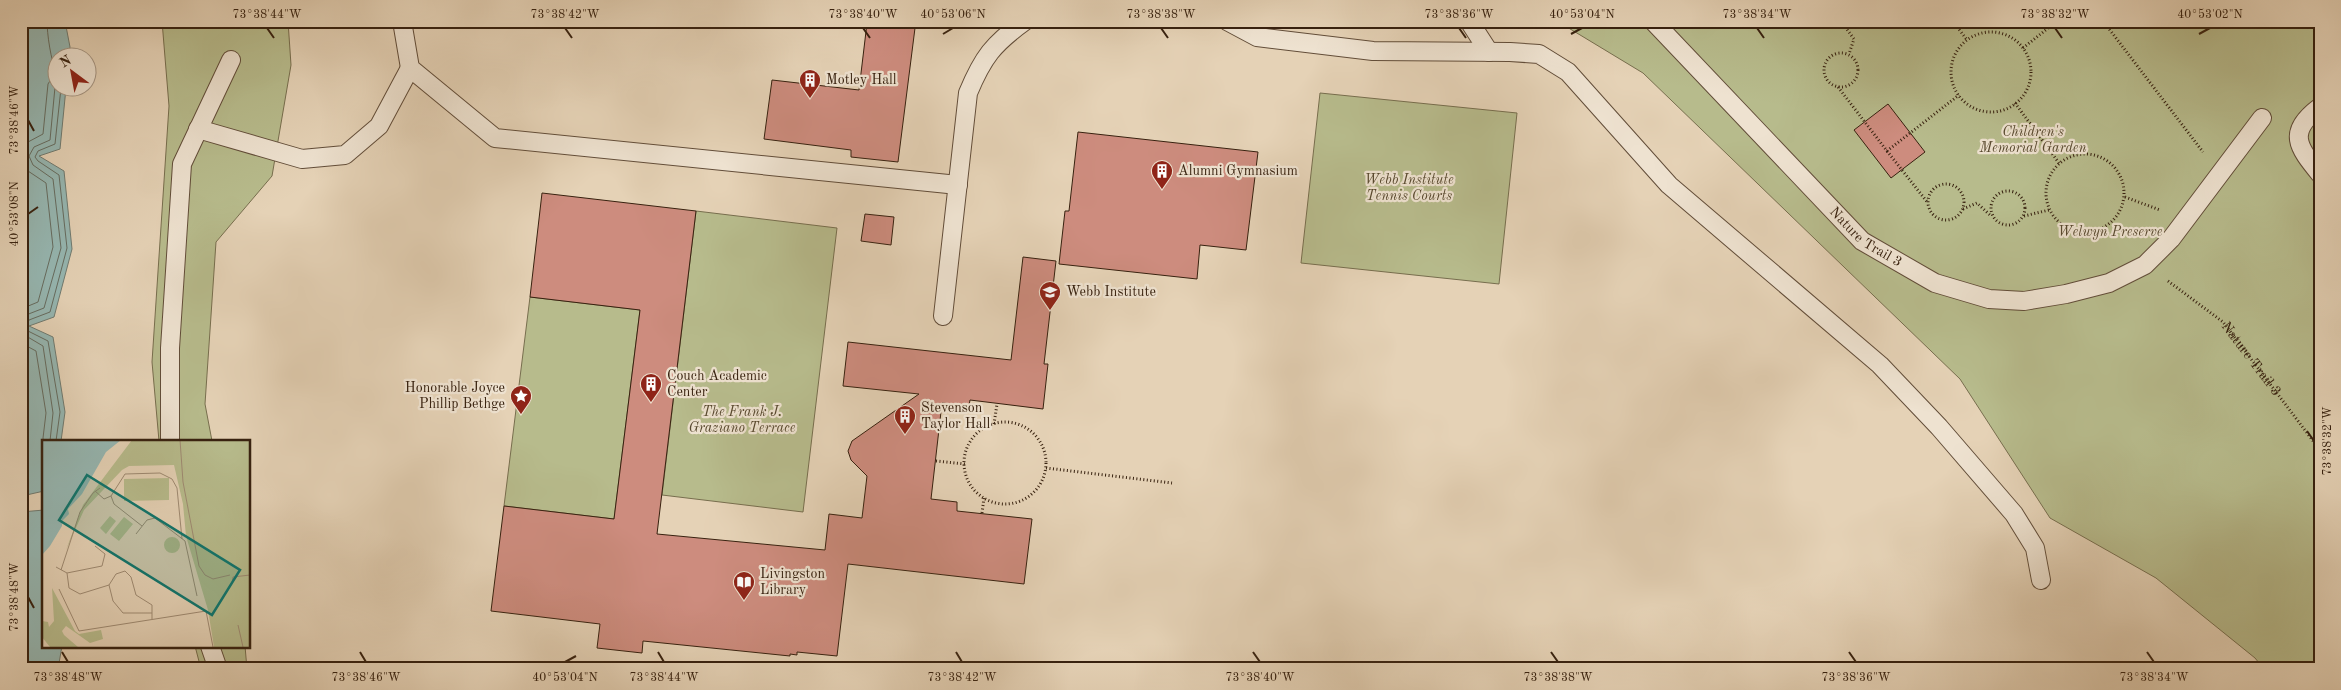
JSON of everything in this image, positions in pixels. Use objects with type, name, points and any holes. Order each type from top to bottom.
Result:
[{"type":"lane","points":[[198,129],[302,159],[345,155],[379,126],[410,68],[402,21]]},
{"type":"lane","points":[[943,316],[968,93],[980,64],[996,45],[1025,21]]},
{"type":"lane","points":[[1228,21],[1258,38],[1373,51],[1539,54],[1568,72],[1669,185],[1880,364],[1939,426],[2014,514],[2035,548],[2041,580]]},
{"type":"lane","points":[[1469,21],[1489,52]]},
{"type":"lane","name":"Nature Trail 3","points":[[1653,21],[1862,241],[1935,283],[1988,299],[2024,301],[2066,294],[2108,283],[2145,264],[2171,239],[2262,118]]},
{"type":"lane","points":[[170,440],[170,348],[182,164],[231,60]]},
{"type":"lane","points":[[410,68],[495,138],[958,186]]},
{"type":"lane","points":[[2320,107],[2305,120],[2298,136],[2302,152],[2320,174]]},
{"type":"lane","points":[[211,648],[218,669]]},
{"type":"path","points":[[1841,21],[1854,38],[1849,54]]},
{"type":"path","points":[[1953,21],[1967,40]]},
{"type":"path","points":[[2023,48],[2057,21]]},
{"type":"path","points":[[2103,21],[2221,175]]},
{"type":"path","points":[[2002,33],[2014,39],[2023,48],[2028,58],[2029,82],[2024,94],[2015,103],[1996,112],[1986,111],[1975,108],[1959,95],[1953,84],[1950,72],[1958,49],[1967,40],[1978,34],[2002,33]]},
{"type":"path","points":[[1849,54],[1834,54],[1826,61],[1824,72],[1828,82],[1838,88],[1929,204],[1933,214],[1943,219],[1954,217],[1962,209],[1977,203],[2001,225],[2012,225],[2024,216],[2049,210]]},
{"type":"path","points":[[1838,88],[1849,86],[1857,77],[1858,65],[1849,54]]},
{"type":"path","points":[[1887,151],[1959,95]]},
{"type":"path","points":[[2015,103],[2059,163]]},
{"type":"path","points":[[2077,155],[2097,155],[2119,171],[2124,184],[2125,197],[2121,210],[2114,220],[2104,228],[2091,232],[2079,232],[2066,228],[2056,220],[2049,210],[2045,197],[2050,173],[2059,163],[2077,155]]},
{"type":"path","points":[[1929,204],[1929,198],[1935,189],[1945,184],[1951,184],[1964,197],[1962,209]]},
{"type":"path","points":[[1993,219],[1990,208],[1992,202],[2003,191],[2015,192],[2023,199],[2025,204],[2024,216]]},
{"type":"path","points":[[2125,197],[2187,219]]},
{"type":"path","name":"Nature Trail 3","points":[[2145,264],[2223,322],[2320,450]]},
{"type":"path","points":[[994,424],[997,404]]},
{"type":"path","points":[[1008,422],[1021,425],[1032,432],[1041,442],[1046,455],[1046,468],[1038,486],[1023,500],[1010,504],[996,503],[984,498],[974,489],[967,478],[966,450],[972,439],[982,429],[994,424],[1008,422]]},
{"type":"path","points":[[936,461],[965,464]]},
{"type":"path","points":[[1046,468],[1172,483]]},
{"type":"path","points":[[982,513],[984,498]]},
{"type":"green space","points":[[162,21],[288,21],[291,65],[272,176],[216,242],[205,404],[212,440],[159,440],[152,362],[169,106]]},
{"type":"green space","name":"Welwyn Preserve","points":[[1557,21],[2320,21],[2320,669],[2264,669],[2255,658],[2156,578],[2050,518],[1960,379],[1643,73]]},
{"type":"green space","name":"Webb Institute Tennis Courts","points":[[1320,93],[1517,113],[1499,284],[1301,263]]},
{"type":"green space","name":"The Frank J. Graziano Terrace","points":[[696,211],[837,228],[803,512],[662,495]]},
{"type":"green space","points":[[530,297],[640,310],[614,519],[504,506]]},
{"type":"green space","points":[[196,648],[245,648],[247,669],[201,669]]},
{"type":"water","points":[[21,21],[65,21],[70,48],[48,48],[48,98],[65,98],[60,149],[39,156],[64,171],[72,249],[54,317],[29,326],[53,337],[65,412],[61,440],[42,440],[42,491],[22,496],[21,498]]},
{"type":"water","points":[[42,510],[42,648],[62,648],[58,669],[21,669],[21,512]]},
{"type":"building","name":"Motley Hall","points":[[867,23],[915,28],[898,162],[851,157],[851,150],[764,139],[772,80],[859,90]]},
{"type":"building","points":[[1888,104],[1925,152],[1891,178],[1854,130]]},
{"type":"building","name":"Alumni Gymnasium","points":[[1078,132],[1258,152],[1246,250],[1200,245],[1197,279],[1059,264],[1065,211],[1069,211]]},
{"type":"building","points":[[542,193],[696,211],[657,534],[825,550],[829,514],[862,518],[867,476],[851,460],[848,451],[852,441],[919,394],[843,386],[848,342],[1011,360],[1023,257],[1056,261],[1044,364],[1048,364],[1043,409],[970,400],[969,406],[942,403],[931,499],[957,502],[957,511],[1032,519],[1024,584],[848,564],[837,656],[797,652],[797,655],[790,654],[790,656],[643,641],[642,653],[597,648],[600,624],[491,611],[504,506],[614,519],[640,310],[530,297]]},
{"type":"building","points":[[865,214],[894,217],[891,245],[861,241]]},
{"type":"place","name":"Motley Hall","points":[[810,99]]},
{"type":"place","name":"Alumni Gymnasium","points":[[1162,190]]},
{"type":"place","name":"Webb Institute","points":[[1050,311]]},
{"type":"place","name":"Couch Academic Center","points":[[651,403]]},
{"type":"place","name":"Honorable Joyce Phillip Bethge","points":[[521,415]]},
{"type":"place","name":"Stevenson Taylor Hall","points":[[905,435]]},
{"type":"place","name":"Livingston Library","points":[[744,601]]},
{"type":"park label","name":"Children's Memorial Garden","points":[[2033,140]]}]
